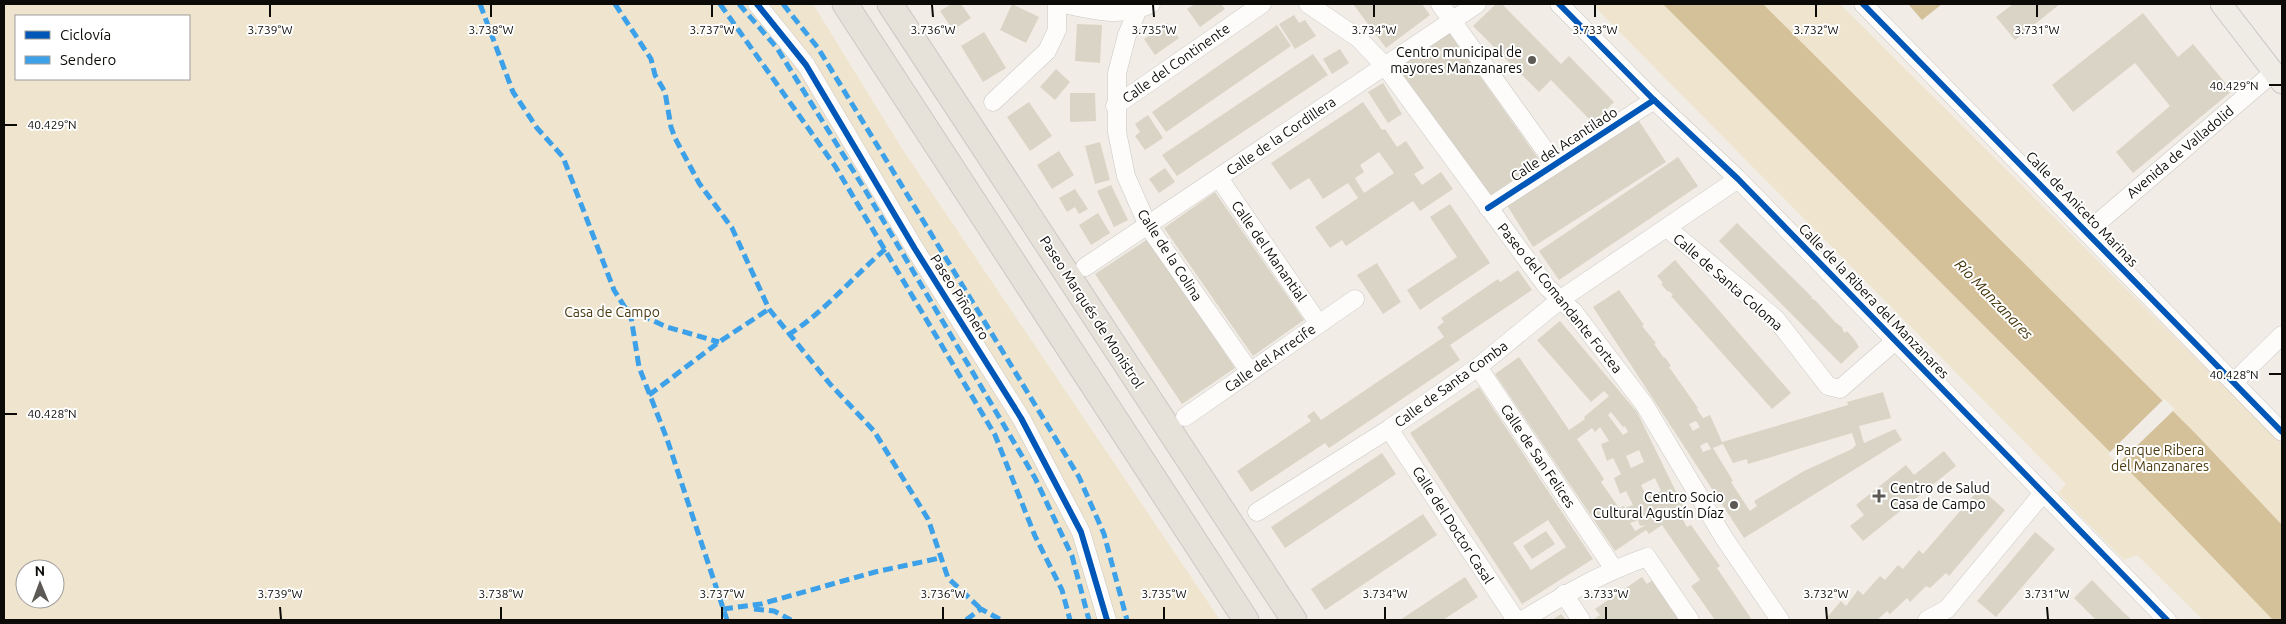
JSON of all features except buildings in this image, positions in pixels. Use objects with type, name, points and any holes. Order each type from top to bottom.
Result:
[{"type":"highway","points":[[845,4],[1246,620]]},
{"type":"highway","name":"Paseo Marqués de Monistrol","points":[[890,4],[1294,620]]},
{"type":"main road","name":"Avenida de Valladolid","points":[[2221,4],[2278,77]]},
{"type":"street","name":"Paseo Piñonero","points":[[757,4],[806,65],[915,249],[1021,418],[1081,532],[1107,620]]},
{"type":"street","points":[[993,102],[1047,51],[1057,30],[1057,4]]},
{"type":"street","points":[[1064,4],[1106,14],[1145,7]]},
{"type":"street","name":"Calle del Continente","points":[[1115,106],[1262,4]]},
{"type":"street","name":"Paseo del Comandante Fortea","points":[[1308,4],[1358,38],[1385,66],[1547,287],[1561,299],[1644,404],[1724,538],[1780,620]]},
{"type":"street","points":[[1440,4],[1555,164]]},
{"type":"street","name":"Calle de la Cordillera","points":[[1086,267],[1477,4]]},
{"type":"street","name":"Calle de la Ribera del Manzanares","points":[[1559,4],[1654,100],[1738,179],[2167,620]]},
{"type":"street","name":"Calle de Aniceto Marinas","points":[[1863,4],[2282,432]]},
{"type":"street","name":"Calle de la Colina","points":[[1145,7],[1120,55],[1115,106],[1118,139],[1126,176],[1148,226],[1250,372]]},
{"type":"street","name":"Avenida de Valladolid","points":[[2087,232],[2278,77]]},
{"type":"street","name":"Calle del Acantilado","points":[[1488,208],[1654,100]]},
{"type":"street","name":"Calle del Manantial","points":[[1219,178],[1319,324]]},
{"type":"street","name":"Calle de Santa Comba","points":[[1257,512],[1389,429],[1478,367],[1561,299],[1738,179]]},
{"type":"street","name":"Calle de Santa Coloma","points":[[1667,228],[1776,320],[1828,386],[1833,389],[1840,389],[1895,341]]},
{"type":"street","name":"Calle del Arrecife","points":[[1186,417],[1355,299]]},
{"type":"street","points":[[2234,382],[2282,335]]},
{"type":"street","name":"Calle de San Felices","points":[[1478,367],[1614,568]]},
{"type":"street","name":"Calle del Doctor Casal","points":[[1389,429],[1516,620]]},
{"type":"street","points":[[1927,620],[1953,615],[2043,493]]},
{"type":"street","points":[[1523,620],[1564,594],[1614,568],[1647,557],[1690,620]]},
{"type":"street","points":[[1564,594],[1582,620]]},
{"type":"green space","name":"Casa de Campo","points":[[4,4],[813,4],[901,147],[1220,620],[4,620]]},
{"type":"green space","name":"Parque Ribera del Manzanares","points":[[1592,4],[1840,4],[2282,444],[2282,620],[2203,620],[2137,555],[2124,560],[2058,493],[2066,484]]},
{"type":"water","name":"Río Manzanares","points":[[1663,4],[1763,4],[2195,433],[2282,525],[2282,620],[2273,620],[2145,487]]},
{"type":"water","points":[[1942,4],[1922,20],[1909,5]]},
{"type":"pier","points":[[2164,399],[2175,409],[2118,464],[2108,454]]},
{"type":"marked path","points":[[480,4],[513,92],[537,128],[563,157],[614,290],[631,317],[639,367],[667,439],[727,620]]},
{"type":"marked path","points":[[615,4],[651,59],[655,75],[665,92],[671,127],[675,138],[699,183],[732,228],[769,309],[830,384],[874,431],[928,519],[948,578],[981,609]]},
{"type":"marked path","points":[[720,4],[835,166],[995,435],[1035,536],[1062,590],[1070,620]]},
{"type":"marked path","points":[[739,4],[777,48],[867,193],[1035,478],[1072,556],[1089,620]]},
{"type":"marked path","points":[[783,4],[818,48],[1079,477],[1104,534],[1127,620]]},
{"type":"marked path","points":[[788,335],[815,315],[889,246]]},
{"type":"marked path","points":[[627,309],[667,327],[719,342]]},
{"type":"marked path","points":[[649,395],[719,342],[769,309]]},
{"type":"marked path","points":[[723,609],[761,604],[875,572],[940,558]]},
{"type":"marked path","points":[[754,609],[774,611],[791,620]]},
{"type":"marked path","points":[[966,620],[981,609],[1001,620]]},
{"type":"cycle path","points":[[757,4],[806,65],[915,249],[1021,418],[1081,532],[1107,620]]},
{"type":"cycle path","points":[[1559,4],[1654,100],[1738,179],[2167,620]]},
{"type":"cycle path","points":[[1863,4],[2282,432]]},
{"type":"cycle path","points":[[1488,208],[1654,100]]},
{"type":"place","name":"Centro municipal de mayores Manzanares","points":[[1532,60]]},
{"type":"place","name":"Centro de Salud Casa de Campo","points":[[1879,496]]},
{"type":"place","name":"Centro Socio Cultural Agustín Díaz","points":[[1734,505]]}]
